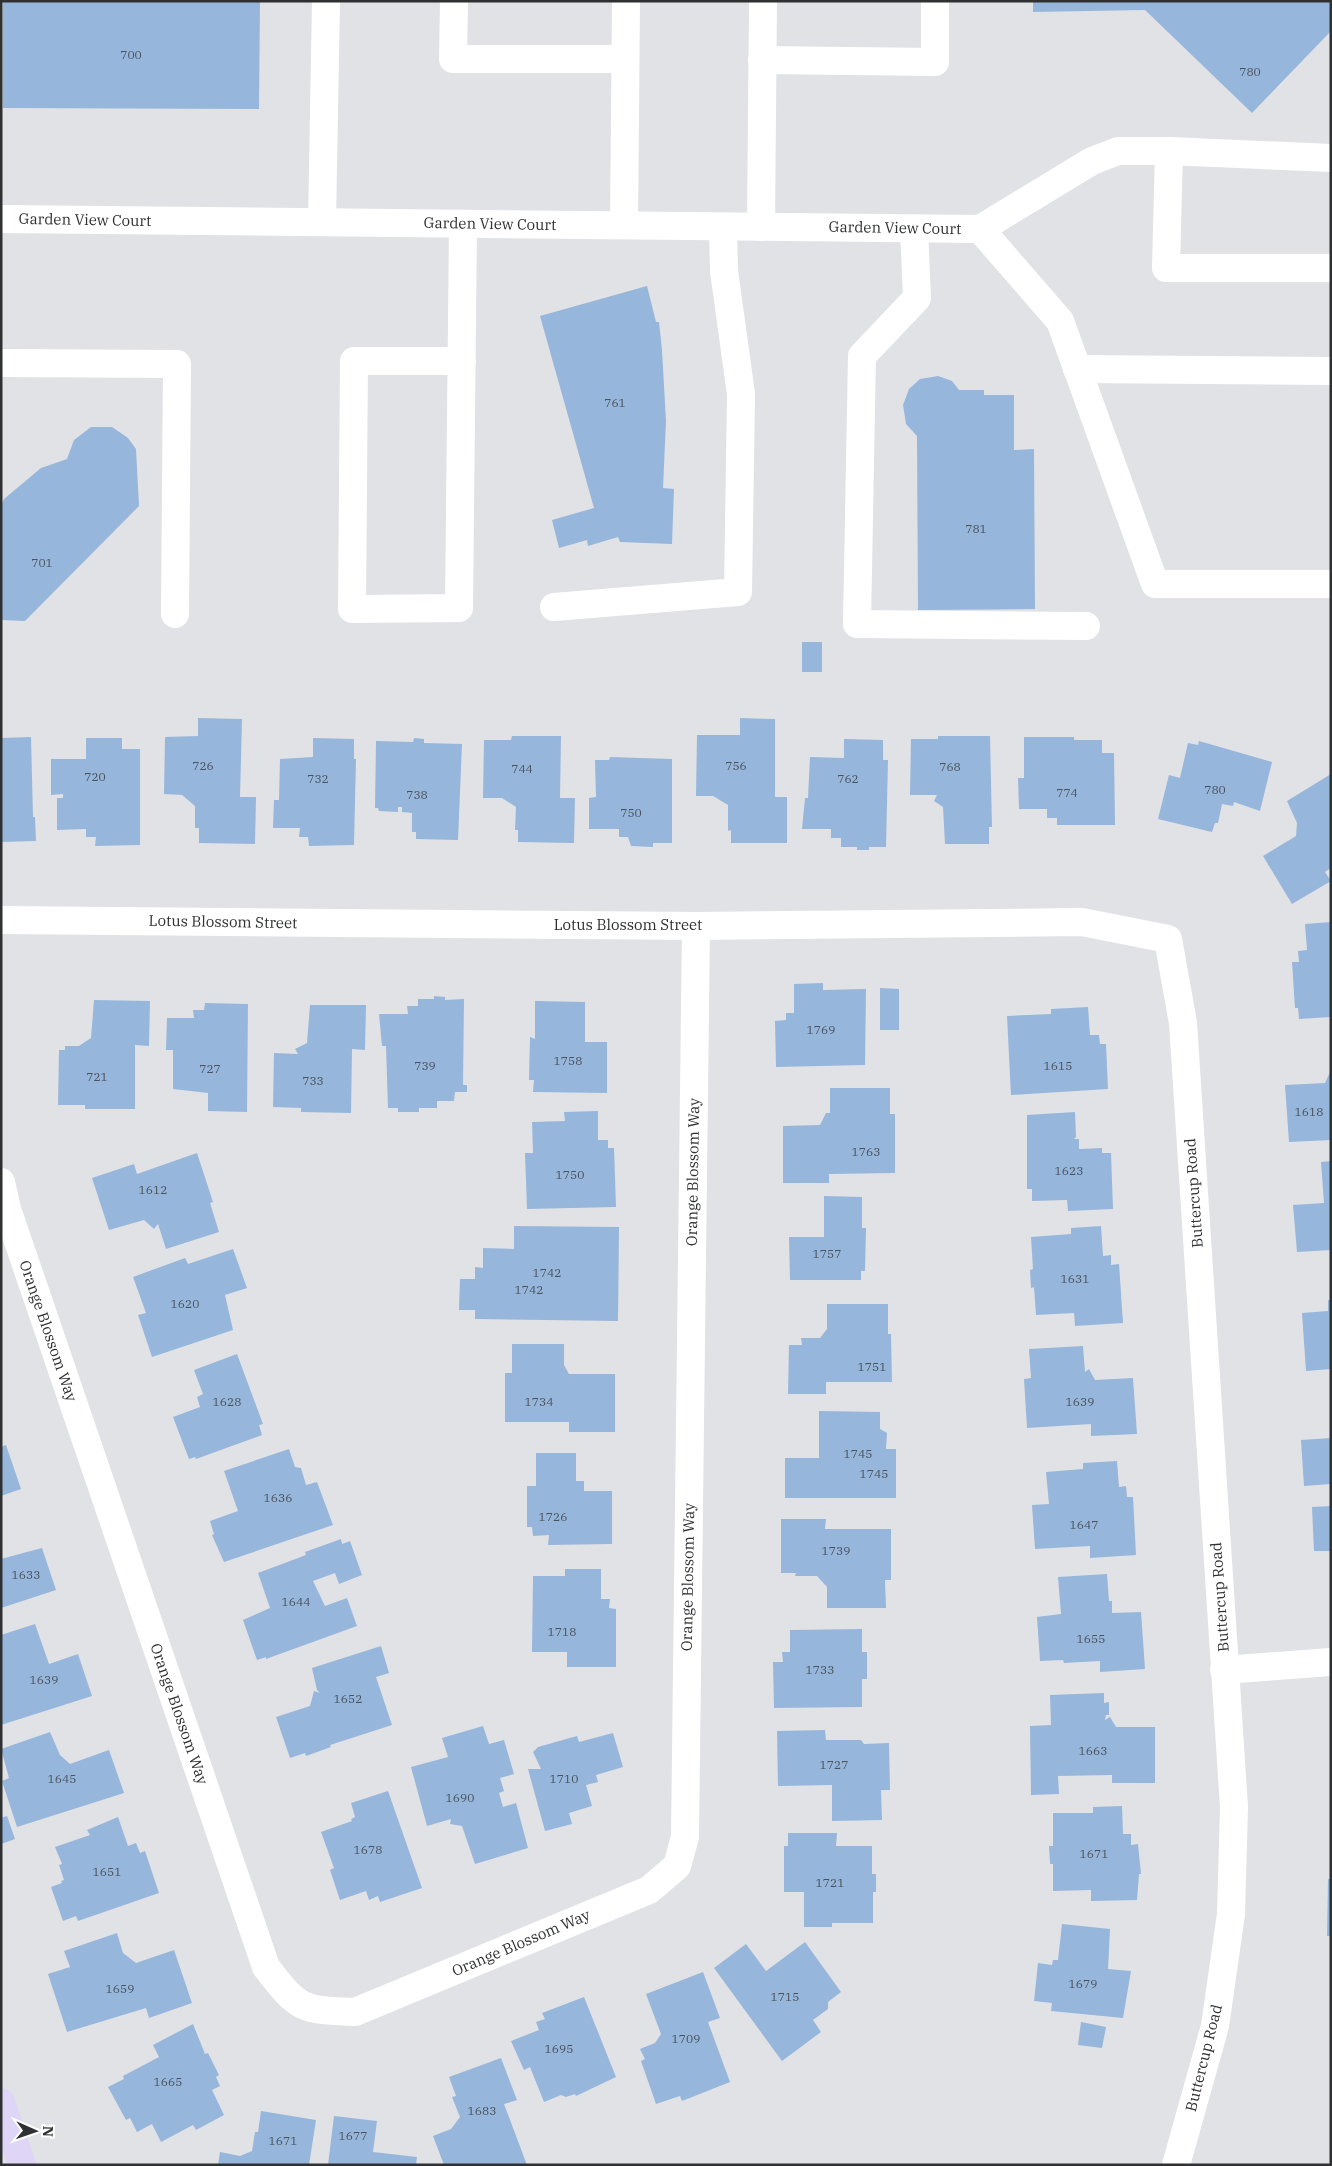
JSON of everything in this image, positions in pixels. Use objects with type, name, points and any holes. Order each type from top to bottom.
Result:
[{"type":"main road","points":[[1,2102],[21,2164]]},
{"type":"street","points":[[322,222],[326,1]]},
{"type":"street","points":[[454,1],[453,59],[626,60]]},
{"type":"street","points":[[624,225],[626,1]]},
{"type":"street","points":[[761,227],[763,1]]},
{"type":"street","points":[[762,60],[935,62],[936,1]]},
{"type":"street","points":[[1331,158],[1169,151],[1118,151],[1092,161],[980,229],[1060,322],[1155,584],[1331,584]]},
{"type":"street","points":[[1169,151],[1166,268],[1331,268]]},
{"type":"street","name":"Garden View Court","points":[[1,219],[980,229]]},
{"type":"street","points":[[462,361],[354,361],[352,609],[459,608],[462,361],[463,224]]},
{"type":"street","points":[[554,607],[738,592],[741,394],[724,271],[723,227]]},
{"type":"street","points":[[914,228],[917,298],[862,356],[857,624],[1086,626]]},
{"type":"street","points":[[1,363],[177,364],[175,614]]},
{"type":"street","points":[[1077,369],[1331,371]]},
{"type":"street","name":"Lotus Blossom Street","points":[[1,920],[696,926],[1082,922],[1168,939],[1183,1023]]},
{"type":"street","name":"Orange Blossom Way","points":[[1,1182],[7,1209],[266,1967],[289,1998],[313,2010],[355,2012],[649,1890],[677,1866],[685,1837],[696,926]]},
{"type":"street","name":"Buttercup Road","points":[[1176,2165],[1215,2026],[1231,1914],[1234,1807],[1183,1023]]},
{"type":"street","points":[[1224,1670],[1331,1662]]},
{"type":"building","points":[[3,1],[260,1],[259,109],[3,108]]},
{"type":"building","points":[[1033,1],[1331,1],[1331,31],[1252,113],[1145,10],[1033,12]]},
{"type":"building","points":[[647,286],[656,322],[659,322],[662,350],[666,421],[663,488],[674,489],[672,544],[620,542],[618,537],[588,546],[587,540],[559,548],[552,520],[594,508],[540,316]]},
{"type":"building","points":[[938,376],[952,381],[959,390],[984,390],[984,395],[1014,395],[1014,450],[1034,449],[1035,609],[918,610],[917,436],[906,424],[903,405],[909,389],[920,379]]},
{"type":"building","points":[[91,427],[112,427],[128,438],[136,449],[139,506],[25,621],[1,620],[1,506],[4,499],[41,468],[67,459],[74,440]]},
{"type":"building","points":[[802,642],[822,642],[822,672],[802,672]]},
{"type":"building","points":[[198,718],[242,719],[240,797],[256,797],[255,844],[199,843],[199,828],[195,828],[195,806],[182,795],[164,794],[165,737],[198,736]]},
{"type":"building","points":[[740,718],[775,719],[775,797],[787,797],[787,843],[731,843],[731,830],[728,831],[728,805],[713,796],[696,796],[697,735],[740,735]]},
{"type":"building","points":[[512,736],[561,736],[560,798],[575,798],[574,843],[518,842],[518,830],[515,830],[516,807],[502,798],[483,798],[484,740],[511,740]]},
{"type":"building","points":[[938,736],[990,736],[992,827],[989,827],[989,844],[945,844],[943,807],[934,801],[937,795],[910,795],[911,739],[938,739]]},
{"type":"building","points":[[31,737],[33,817],[35,817],[36,841],[1,842],[1,738]]},
{"type":"building","points":[[1024,737],[1074,737],[1074,740],[1102,740],[1102,753],[1114,753],[1115,825],[1057,825],[1057,818],[1047,818],[1047,809],[1019,809],[1018,778],[1024,778]]},
{"type":"building","points":[[86,738],[122,738],[122,749],[140,749],[140,845],[95,846],[96,837],[86,837],[86,829],[57,830],[57,798],[63,798],[63,794],[51,795],[51,759],[86,759]]},
{"type":"building","points":[[313,738],[354,739],[354,759],[356,759],[354,845],[309,846],[308,837],[299,837],[300,828],[273,828],[274,800],[279,800],[280,759],[313,757]]},
{"type":"building","points":[[414,738],[424,739],[424,743],[462,744],[458,840],[416,839],[416,832],[412,832],[412,813],[402,812],[402,807],[398,807],[398,812],[379,811],[378,808],[375,808],[376,741],[413,742]]},
{"type":"building","points":[[844,739],[883,740],[883,760],[888,760],[886,847],[869,847],[869,850],[857,850],[857,847],[841,847],[841,838],[831,838],[831,829],[802,829],[805,798],[808,798],[810,757],[844,758]]},
{"type":"building","points":[[1199,741],[1272,762],[1260,811],[1234,802],[1233,806],[1222,804],[1218,823],[1215,823],[1212,832],[1158,819],[1169,775],[1180,778],[1188,743],[1198,745]]},
{"type":"building","points":[[610,757],[672,759],[672,843],[653,843],[653,847],[631,846],[628,837],[619,837],[619,829],[589,829],[589,798],[596,797],[595,760],[609,760]]},
{"type":"building","points":[[1331,774],[1331,868],[1325,872],[1331,881],[1292,904],[1263,856],[1296,836],[1297,823],[1287,801]]},
{"type":"building","points":[[1331,922],[1331,1017],[1299,1019],[1298,1008],[1295,1008],[1292,962],[1299,962],[1298,951],[1307,950],[1305,924]]},
{"type":"building","points":[[823,983],[823,990],[866,989],[865,1065],[776,1067],[775,1021],[786,1020],[786,1013],[794,1013],[794,984]]},
{"type":"building","points":[[880,988],[899,989],[899,1030],[880,1030]]},
{"type":"building","points":[[434,996],[445,997],[445,1000],[464,999],[463,1085],[467,1085],[467,1092],[455,1092],[454,1101],[437,1101],[437,1108],[419,1108],[419,1112],[398,1112],[398,1108],[388,1108],[386,1046],[382,1046],[379,1014],[408,1014],[407,1006],[418,1006],[418,999],[434,999]]},
{"type":"building","points":[[94,1000],[150,1001],[149,1046],[135,1045],[135,1109],[85,1109],[85,1105],[58,1105],[59,1050],[65,1050],[65,1046],[79,1046],[91,1038]]},
{"type":"building","points":[[535,1001],[585,1002],[585,1042],[607,1042],[607,1093],[533,1092],[534,1080],[529,1080],[530,1037],[535,1039]]},
{"type":"building","points":[[205,1003],[248,1004],[247,1112],[208,1111],[208,1093],[173,1089],[173,1050],[166,1050],[167,1018],[194,1018],[193,1010],[204,1010]]},
{"type":"building","points":[[310,1005],[366,1005],[365,1050],[352,1049],[351,1113],[301,1112],[301,1108],[273,1107],[274,1053],[298,1054],[295,1049],[307,1043]]},
{"type":"building","points":[[1088,1007],[1090,1035],[1099,1035],[1100,1044],[1106,1044],[1108,1089],[1011,1095],[1007,1016],[1051,1014],[1051,1009]]},
{"type":"building","points":[[1331,1070],[1331,1140],[1289,1142],[1285,1085],[1325,1083]]},
{"type":"building","points":[[830,1088],[890,1088],[890,1114],[895,1114],[895,1173],[829,1174],[829,1183],[783,1183],[783,1126],[820,1125],[826,1113],[830,1113]]},
{"type":"building","points":[[598,1111],[598,1140],[608,1140],[608,1148],[614,1148],[616,1207],[527,1209],[525,1153],[533,1153],[532,1122],[565,1121],[564,1112]]},
{"type":"building","points":[[1075,1112],[1076,1137],[1074,1139],[1079,1139],[1079,1149],[1102,1148],[1102,1153],[1111,1153],[1113,1209],[1068,1211],[1067,1200],[1032,1201],[1032,1189],[1027,1189],[1027,1115]]},
{"type":"building","points":[[197,1153],[213,1202],[210,1203],[219,1232],[166,1249],[158,1224],[154,1229],[144,1220],[109,1230],[92,1178],[134,1164],[137,1174]]},
{"type":"building","points":[[1331,1161],[1331,1250],[1297,1252],[1293,1205],[1324,1203],[1321,1162]]},
{"type":"building","points":[[824,1196],[862,1197],[862,1228],[866,1228],[865,1271],[861,1271],[861,1280],[790,1280],[789,1237],[824,1237]]},
{"type":"building","points":[[514,1226],[619,1227],[618,1321],[475,1319],[475,1310],[459,1310],[460,1279],[475,1279],[475,1267],[483,1268],[483,1248],[514,1249]]},
{"type":"building","points":[[1101,1226],[1103,1256],[1111,1255],[1111,1265],[1119,1264],[1123,1323],[1075,1326],[1074,1313],[1036,1315],[1034,1287],[1031,1288],[1030,1270],[1033,1269],[1031,1237],[1071,1234],[1071,1228]]},
{"type":"building","points":[[233,1249],[247,1288],[225,1295],[233,1330],[152,1357],[138,1315],[146,1313],[133,1277],[185,1258],[188,1264]]},
{"type":"building","points":[[1328,1300],[1331,1300],[1331,1369],[1306,1371],[1302,1313],[1328,1311]]},
{"type":"building","points":[[827,1304],[888,1304],[888,1334],[891,1334],[892,1382],[826,1382],[826,1394],[788,1394],[789,1345],[802,1345],[801,1338],[820,1338],[827,1329]]},
{"type":"building","points":[[512,1344],[564,1344],[564,1365],[569,1374],[615,1374],[615,1432],[569,1432],[569,1422],[505,1422],[505,1373],[512,1373]]},
{"type":"building","points":[[1083,1346],[1085,1372],[1089,1369],[1095,1380],[1133,1378],[1137,1434],[1091,1436],[1091,1424],[1027,1428],[1024,1379],[1031,1378],[1029,1349]]},
{"type":"building","points":[[237,1354],[263,1424],[259,1425],[262,1435],[196,1459],[195,1457],[189,1459],[173,1417],[200,1407],[197,1397],[203,1394],[194,1370]]},
{"type":"building","points":[[819,1411],[880,1412],[880,1429],[887,1433],[886,1449],[896,1449],[896,1498],[785,1498],[785,1458],[819,1458]]},
{"type":"building","points":[[1331,1438],[1331,1484],[1304,1486],[1301,1440]]},
{"type":"building","points":[[6,1445],[21,1489],[1,1496],[1,1447]]},
{"type":"building","points":[[289,1449],[295,1467],[301,1468],[306,1485],[317,1482],[333,1525],[224,1562],[212,1535],[214,1534],[210,1521],[238,1511],[224,1471]]},
{"type":"building","points":[[536,1453],[576,1453],[576,1481],[584,1481],[584,1491],[612,1491],[612,1544],[548,1545],[549,1535],[533,1536],[532,1527],[527,1527],[527,1486],[536,1486]]},
{"type":"building","points":[[1117,1461],[1119,1487],[1126,1486],[1127,1497],[1133,1497],[1136,1555],[1090,1558],[1090,1546],[1035,1549],[1032,1505],[1049,1504],[1046,1472],[1083,1469],[1083,1463]]},
{"type":"building","points":[[1331,1506],[1331,1551],[1314,1551],[1312,1507]]},
{"type":"building","points":[[781,1519],[826,1519],[825,1529],[891,1529],[891,1580],[885,1580],[886,1608],[827,1608],[827,1587],[817,1576],[795,1576],[796,1573],[781,1573]]},
{"type":"building","points":[[341,1539],[342,1544],[350,1541],[362,1575],[339,1584],[335,1573],[313,1581],[325,1606],[347,1598],[357,1626],[266,1659],[266,1657],[257,1660],[243,1620],[270,1608],[258,1573],[306,1555],[305,1552]]},
{"type":"building","points":[[42,1548],[56,1590],[1,1608],[1,1559]]},
{"type":"building","points":[[565,1569],[601,1569],[601,1599],[610,1599],[609,1608],[616,1609],[616,1667],[567,1667],[567,1652],[532,1652],[533,1576],[565,1576]]},
{"type":"building","points":[[1107,1574],[1109,1601],[1112,1601],[1112,1613],[1141,1612],[1145,1669],[1100,1672],[1100,1661],[1064,1663],[1063,1660],[1040,1661],[1037,1617],[1061,1614],[1058,1577]]},
{"type":"building","points":[[35,1624],[49,1664],[78,1654],[92,1696],[1,1725],[1,1635]]},
{"type":"building","points":[[862,1629],[862,1652],[867,1652],[867,1679],[862,1679],[862,1707],[774,1708],[773,1662],[783,1662],[782,1652],[790,1652],[790,1630]]},
{"type":"building","points":[[381,1646],[389,1673],[376,1677],[392,1725],[330,1745],[331,1747],[306,1756],[305,1753],[290,1758],[276,1717],[310,1706],[314,1691],[320,1693],[317,1690],[312,1668]]},
{"type":"building","points":[[1104,1693],[1104,1703],[1109,1702],[1109,1715],[1106,1715],[1105,1720],[1110,1717],[1116,1727],[1155,1727],[1155,1783],[1112,1783],[1112,1775],[1058,1776],[1059,1794],[1031,1795],[1030,1726],[1051,1725],[1050,1695]]},
{"type":"building","points":[[483,1726],[489,1744],[504,1740],[514,1774],[500,1778],[504,1791],[499,1793],[503,1807],[516,1803],[528,1848],[475,1864],[462,1826],[450,1824],[451,1819],[427,1826],[411,1767],[448,1757],[442,1738]]},
{"type":"building","points":[[825,1730],[826,1740],[861,1740],[864,1744],[889,1743],[890,1790],[881,1790],[882,1820],[832,1821],[832,1785],[778,1786],[777,1731]]},
{"type":"building","points":[[50,1732],[60,1755],[70,1764],[109,1750],[124,1793],[17,1827],[2,1781],[9,1778],[1,1749]]},
{"type":"building","points":[[613,1733],[623,1767],[596,1775],[598,1782],[586,1785],[592,1806],[569,1813],[572,1824],[545,1831],[528,1769],[541,1769],[533,1752],[538,1747],[577,1736],[579,1742]]},
{"type":"building","points":[[388,1791],[422,1888],[380,1902],[378,1896],[369,1900],[366,1891],[340,1900],[330,1870],[334,1868],[321,1832],[352,1821],[351,1819],[355,1817],[351,1803]]},
{"type":"building","points":[[1122,1806],[1123,1834],[1131,1834],[1131,1845],[1138,1844],[1141,1874],[1139,1874],[1137,1900],[1091,1901],[1091,1890],[1053,1891],[1053,1864],[1050,1864],[1049,1846],[1053,1846],[1053,1813],[1093,1813],[1093,1807]]},
{"type":"building","points":[[7,1816],[15,1839],[1,1844],[1,1818]]},
{"type":"building","points":[[118,1817],[128,1846],[136,1843],[140,1853],[145,1851],[159,1893],[78,1921],[76,1916],[63,1921],[51,1887],[62,1883],[61,1881],[64,1880],[59,1865],[62,1864],[55,1847],[90,1835],[87,1830]]},
{"type":"building","points":[[788,1833],[837,1833],[836,1846],[872,1846],[872,1874],[876,1874],[876,1892],[873,1892],[873,1923],[832,1923],[832,1927],[804,1927],[804,1892],[784,1892],[784,1846],[788,1846]]},
{"type":"building","points":[[1328,1879],[1331,1879],[1331,1936],[1327,1936]]},
{"type":"building","points":[[1062,1924],[1110,1929],[1108,1969],[1131,1971],[1123,2018],[1051,2011],[1052,2003],[1034,2001],[1038,1963],[1052,1965],[1053,1960],[1058,1960]]},
{"type":"building","points":[[117,1933],[123,1953],[136,1963],[174,1950],[192,2003],[149,2018],[146,2008],[67,2032],[48,1974],[70,1967],[64,1951]]},
{"type":"building","points":[[805,1942],[841,1992],[828,2002],[828,2009],[813,2020],[821,2032],[782,2061],[714,1968],[746,1944],[766,1971]]},
{"type":"building","points":[[703,1972],[720,2018],[708,2022],[730,2082],[682,2101],[680,2096],[656,2104],[641,2061],[645,2059],[640,2049],[655,2043],[661,2034],[646,1994]]},
{"type":"building","points":[[584,1997],[616,2077],[576,2096],[575,2094],[566,2097],[561,2095],[544,2102],[530,2067],[524,2070],[511,2041],[539,2030],[536,2022],[545,2019],[542,2013]]},
{"type":"building","points":[[1081,2022],[1106,2027],[1102,2048],[1078,2045]]},
{"type":"building","points":[[193,2024],[205,2054],[208,2053],[219,2075],[216,2077],[220,2086],[212,2090],[224,2115],[196,2130],[193,2125],[161,2142],[152,2124],[137,2132],[130,2118],[126,2120],[108,2087],[124,2079],[123,2076],[159,2057],[153,2045]]},
{"type":"building","points":[[501,2058],[517,2100],[504,2104],[527,2165],[444,2165],[433,2136],[451,2129],[460,2117],[452,2097],[456,2096],[449,2077]]},
{"type":"building","points":[[261,2111],[316,2120],[309,2165],[218,2165],[220,2152],[240,2156],[252,2151],[255,2132],[258,2132]]},
{"type":"building","points":[[334,2116],[377,2121],[373,2152],[417,2157],[416,2165],[328,2165]]}]
